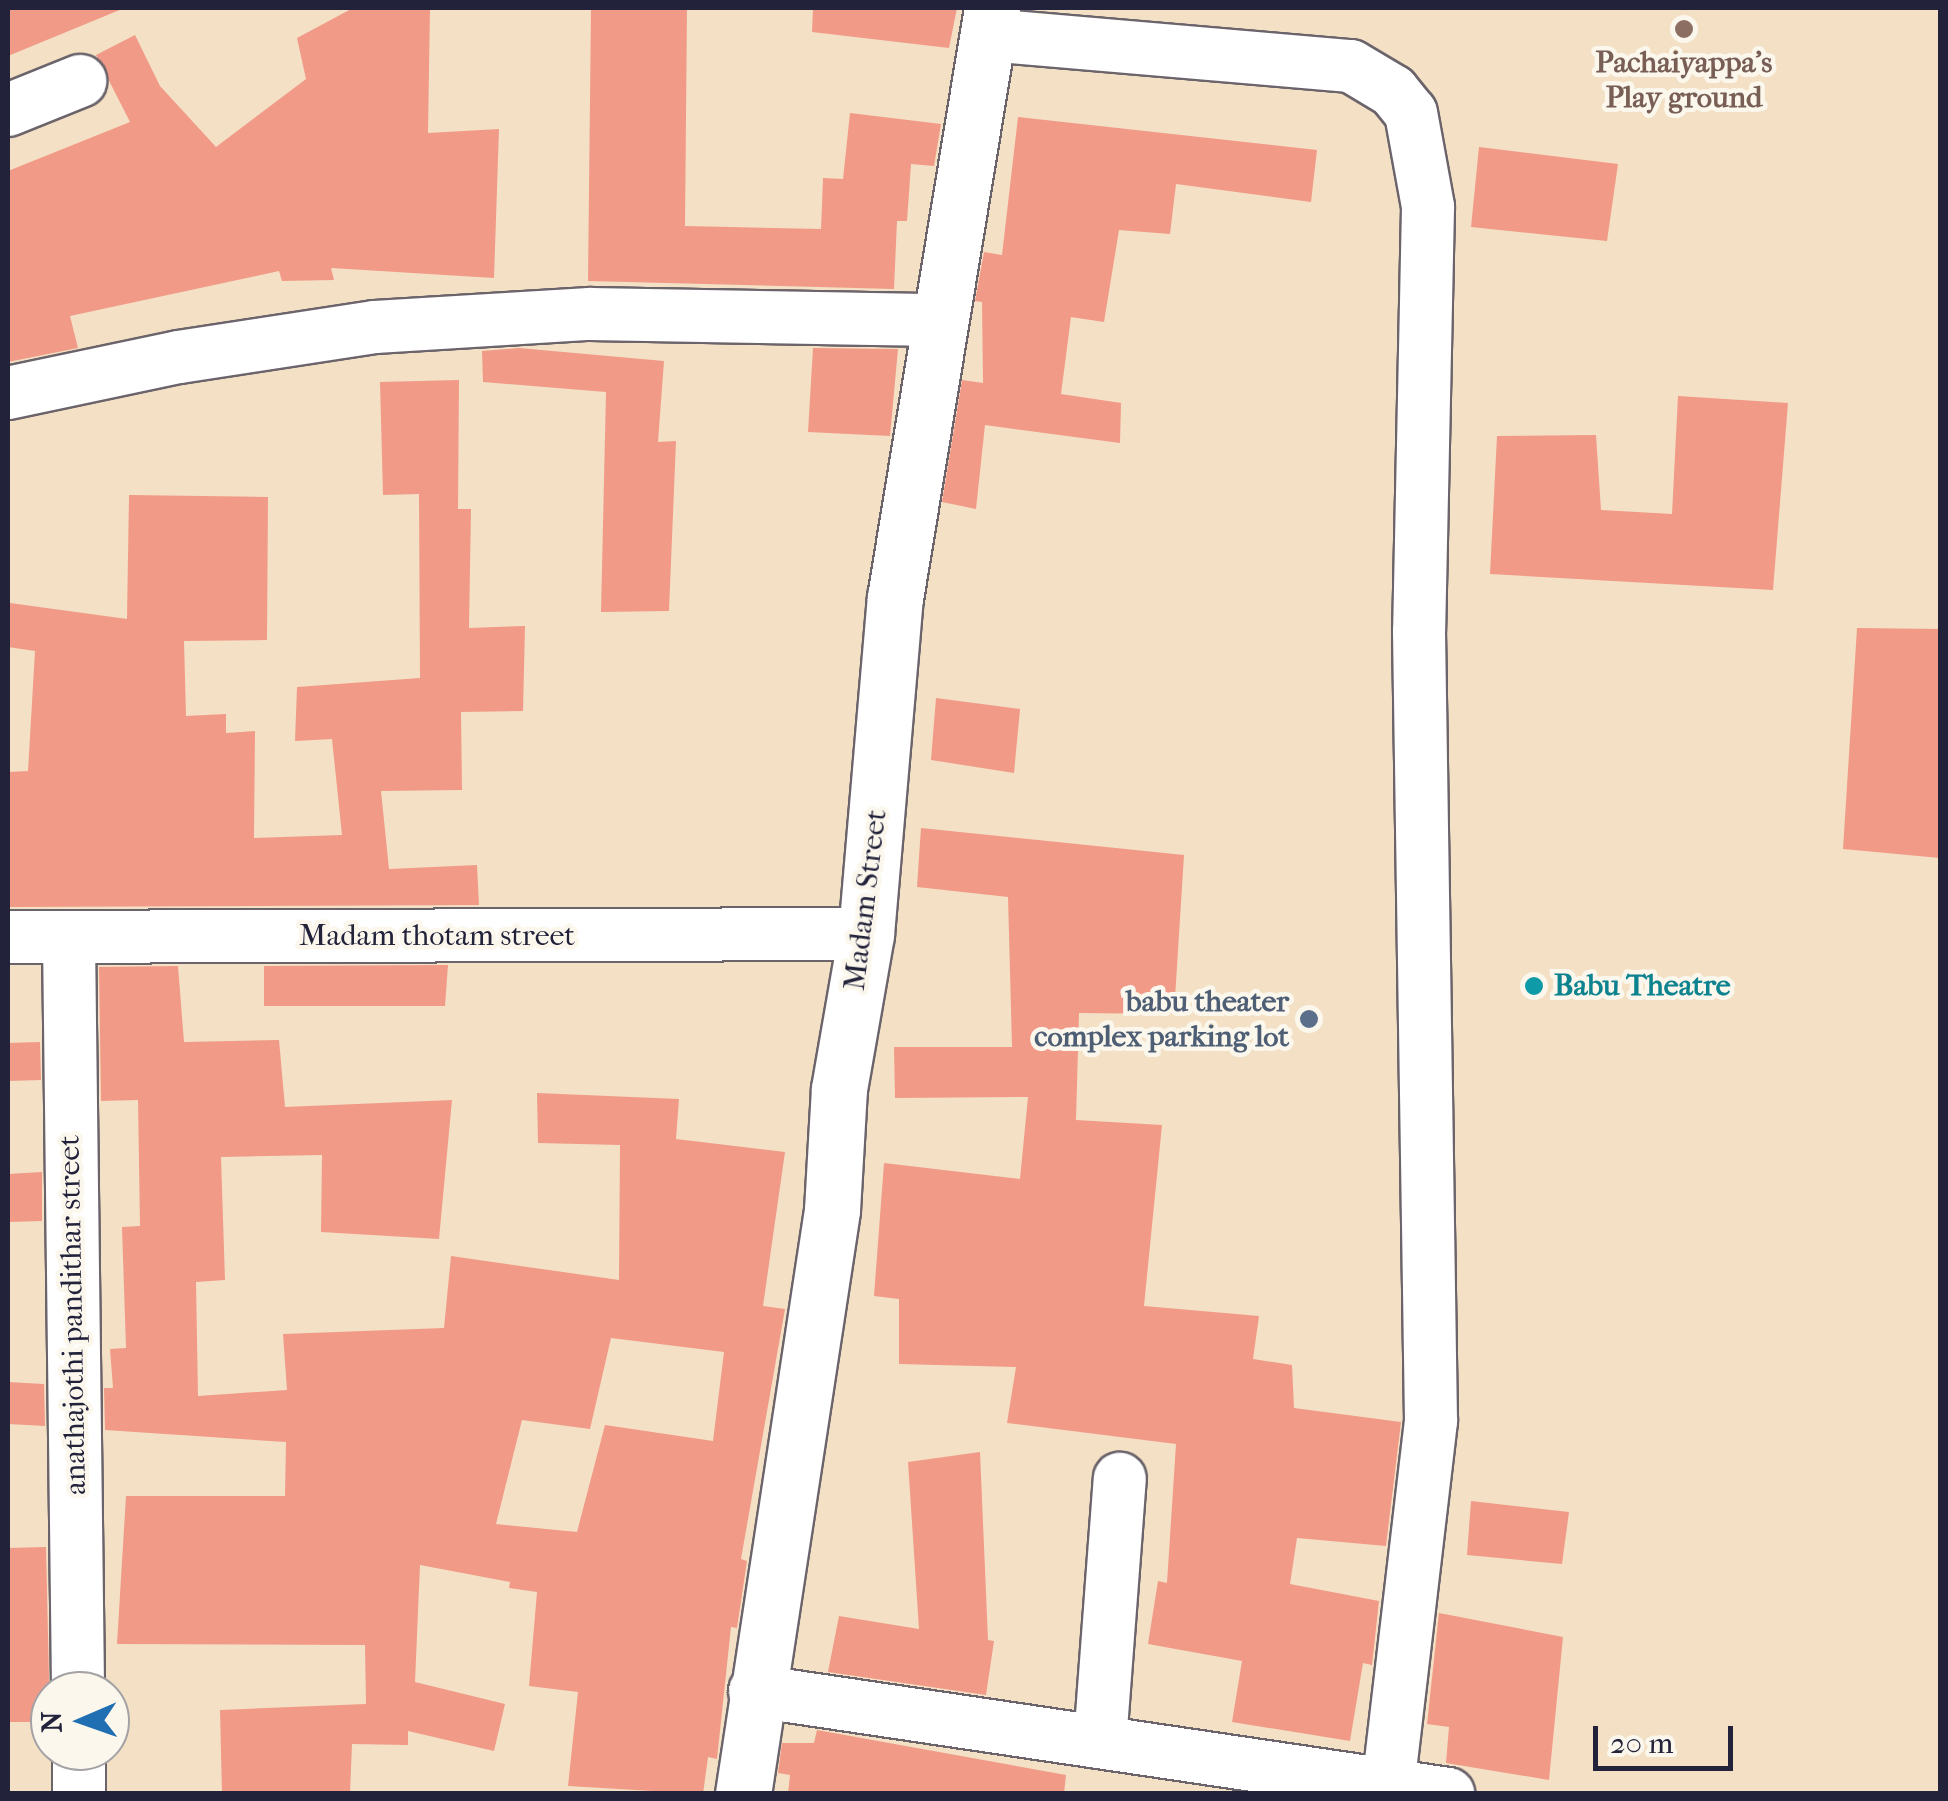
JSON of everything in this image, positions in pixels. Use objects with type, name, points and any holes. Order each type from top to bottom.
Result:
[{"type":"street","name":"Madam Street","points":[[744,1794],[754,1691],[832,1210],[839,1090],[866,934],[895,598],[990,22]]},
{"type":"street","points":[[990,22],[1351,66],[1393,92],[1410,113],[1428,206],[1419,631],[1431,1422],[1388,1784]]},
{"type":"street","points":[[8,110],[80,81]]},
{"type":"street","points":[[8,393],[179,356],[374,327],[590,314],[942,320]]},
{"type":"street","name":"Madam thotam street","points":[[8,937],[866,934]]},
{"type":"street","name":"anathajothi pandithar street","points":[[69,939],[78,1671]]},
{"type":"street","points":[[1100,1742],[1120,1479]]},
{"type":"street","points":[[754,1691],[1448,1794]]},
{"type":"building","points":[[8,8],[122,8],[122,9],[8,56]]},
{"type":"building","points":[[353,8],[430,8],[428,133],[499,129],[494,278],[331,268],[334,280],[282,281],[279,271],[70,316],[78,348],[8,362],[8,171],[130,122],[96,55],[135,35],[160,86],[216,147],[306,79],[297,38]]},
{"type":"building","points":[[591,8],[687,8],[685,226],[821,229],[823,178],[843,179],[850,113],[941,124],[934,166],[911,164],[907,221],[897,221],[894,289],[588,281]]},
{"type":"building","points":[[813,8],[957,8],[949,48],[812,32]]},
{"type":"building","points":[[1018,117],[1317,150],[1311,202],[1176,184],[1170,234],[1119,230],[1104,322],[1071,317],[1061,394],[1121,403],[1120,443],[985,425],[976,509],[942,502],[962,380],[983,383],[982,302],[975,301],[984,252],[1002,255]]},
{"type":"building","points":[[1479,147],[1618,164],[1607,241],[1471,227]]},
{"type":"building","points":[[519,348],[664,361],[658,442],[676,441],[669,611],[601,612],[606,392],[483,382],[482,351]]},
{"type":"building","points":[[813,348],[898,349],[890,436],[808,432]]},
{"type":"building","points":[[459,380],[458,509],[471,509],[469,628],[525,626],[523,711],[461,712],[462,790],[381,791],[389,869],[477,865],[479,905],[8,907],[8,772],[28,771],[35,651],[8,647],[10,603],[127,619],[129,495],[268,497],[267,640],[184,641],[186,716],[226,714],[226,733],[255,731],[254,838],[342,835],[332,739],[295,741],[297,687],[420,678],[419,494],[383,495],[380,382]]},
{"type":"building","points":[[1678,396],[1788,403],[1773,590],[1490,574],[1497,436],[1596,435],[1601,510],[1672,514]]},
{"type":"building","points":[[1857,628],[1940,629],[1940,858],[1843,849]]},
{"type":"building","points":[[936,698],[1020,709],[1014,773],[931,760]]},
{"type":"building","points":[[921,828],[1184,855],[1174,1014],[1079,1013],[1076,1120],[1162,1125],[1144,1306],[1259,1316],[1253,1359],[1292,1365],[1294,1408],[1401,1422],[1386,1546],[1297,1538],[1290,1584],[1379,1601],[1372,1665],[1363,1663],[1350,1741],[1232,1722],[1242,1661],[1148,1644],[1158,1581],[1167,1583],[1176,1444],[1007,1423],[1016,1367],[899,1364],[899,1299],[874,1296],[884,1163],[1020,1179],[1028,1097],[895,1098],[894,1047],[1012,1047],[1008,897],[917,887]]},
{"type":"building","points":[[448,965],[445,1006],[264,1006],[264,966]]},
{"type":"building","points":[[178,966],[184,1042],[279,1040],[285,1107],[452,1100],[439,1239],[321,1232],[322,1155],[221,1157],[225,1280],[196,1282],[198,1396],[287,1390],[283,1334],[444,1328],[451,1256],[619,1280],[620,1145],[538,1143],[537,1093],[679,1099],[676,1139],[785,1152],[763,1306],[785,1309],[741,1559],[747,1561],[737,1628],[731,1627],[717,1759],[708,1757],[703,1794],[568,1786],[578,1692],[529,1686],[537,1592],[509,1588],[510,1582],[420,1565],[415,1682],[505,1704],[494,1751],[408,1731],[408,1745],[352,1744],[350,1794],[222,1794],[220,1710],[366,1704],[365,1645],[117,1644],[126,1496],[285,1496],[286,1442],[105,1430],[104,1388],[113,1388],[110,1349],[126,1348],[122,1227],[140,1226],[138,1100],[101,1101],[99,967]],"holes":[[[611,1338],[724,1352],[713,1441],[605,1425],[577,1532],[496,1524],[522,1420],[590,1429]]]},
{"type":"building","points":[[40,1042],[41,1080],[8,1081],[8,1043]]},
{"type":"building","points":[[42,1172],[42,1221],[8,1222],[8,1174]]},
{"type":"building","points":[[8,1382],[44,1384],[45,1426],[8,1424]]},
{"type":"building","points":[[980,1452],[988,1640],[994,1641],[986,1695],[828,1672],[839,1616],[919,1629],[908,1462]]},
{"type":"building","points":[[1471,1501],[1569,1512],[1562,1564],[1467,1555]]},
{"type":"building","points":[[46,1547],[49,1671],[30,1671],[30,1722],[8,1722],[8,1548]]},
{"type":"building","points":[[1439,1613],[1563,1637],[1549,1780],[1446,1763],[1449,1727],[1427,1724]]},
{"type":"building","points":[[817,1730],[1066,1775],[1064,1794],[788,1794],[790,1775],[778,1773],[782,1743],[814,1743]]},
{"type":"place","name":"Pachaiyappa's Play ground","points":[[1684,29]]},
{"type":"place","name":"Babu Theatre","points":[[1534,986]]},
{"type":"place","name":"babu theater complex parking lot","points":[[1309,1019]]}]
